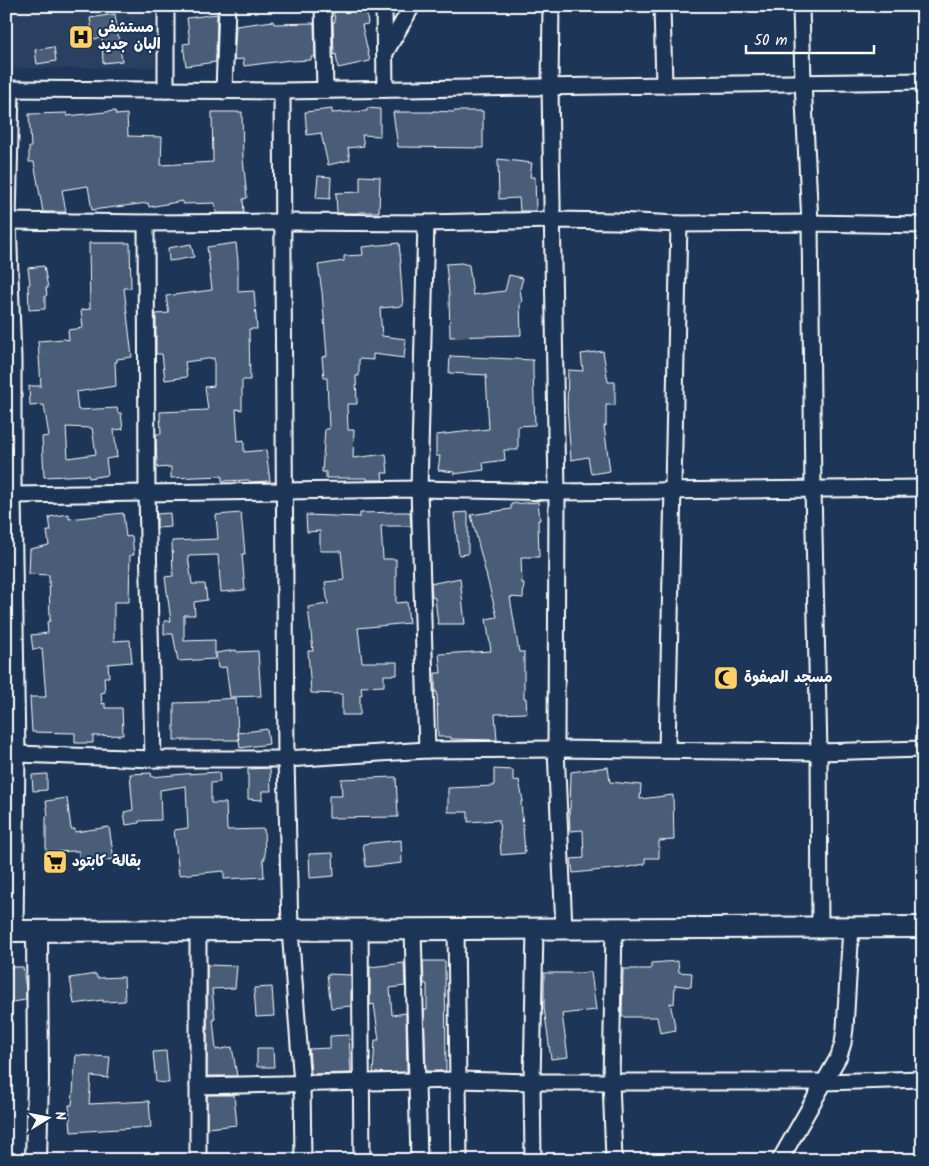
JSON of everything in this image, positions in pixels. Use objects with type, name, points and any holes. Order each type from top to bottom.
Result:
[{"type":"street","points":[[166,6],[166,90]]},
{"type":"street","points":[[224,91],[227,6]]},
{"type":"street","points":[[323,6],[325,90]]},
{"type":"street","points":[[384,6],[385,89]]},
{"type":"street","points":[[385,54],[412,6]]},
{"type":"street","points":[[551,6],[550,87],[557,492],[556,749],[564,928]]},
{"type":"street","points":[[662,6],[664,85]]},
{"type":"street","points":[[801,6],[810,223],[820,927]]},
{"type":"street","points":[[923,81],[282,91],[9,89],[8,221],[14,495],[10,628],[16,754],[11,931],[923,927]]},
{"type":"street","points":[[282,91],[286,759],[290,930],[302,1083],[303,1160]]},
{"type":"street","points":[[8,221],[426,223],[553,220],[679,224],[810,223],[923,225]]},
{"type":"street","points":[[146,223],[147,493],[153,759]]},
{"type":"street","points":[[426,223],[419,489],[427,750]]},
{"type":"street","points":[[667,750],[679,224]]},
{"type":"street","points":[[14,495],[419,489],[557,492],[923,488]]},
{"type":"street","points":[[16,754],[153,759],[286,759],[427,750],[556,749],[819,752],[923,749]]},
{"type":"street","points":[[780,1160],[839,1056],[845,1028],[851,927]]},
{"type":"street","points":[[614,928],[611,1081],[614,1160]]},
{"type":"street","points":[[360,929],[362,1160]]},
{"type":"street","points":[[413,929],[419,1160]]},
{"type":"street","points":[[456,929],[460,1160]]},
{"type":"street","points":[[533,1160],[532,1082],[535,929]]},
{"type":"street","points":[[198,930],[198,1160]]},
{"type":"street","points":[[36,1160],[38,1079],[37,931]]},
{"type":"street","points":[[198,1086],[458,1080],[532,1082],[824,1082],[923,1079]]},
{"type":"shaded area","name":"مستشفى البان جديد","points":[[6,6],[154,6],[155,67],[6,69]]},
{"type":"building","points":[[333,6],[366,6],[368,24],[362,25],[370,61],[338,68],[336,54],[334,55],[333,22],[335,22]]},
{"type":"building","points":[[115,14],[122,61],[103,63],[102,38],[93,39],[90,18]]},
{"type":"building","points":[[217,14],[216,62],[186,66],[183,44],[190,43],[187,18]]},
{"type":"building","points":[[273,21],[274,24],[314,23],[315,57],[311,57],[311,60],[290,60],[244,66],[243,59],[234,60],[236,26]]},
{"type":"building","points":[[54,47],[56,61],[37,64],[35,50]]},
{"type":"building","points":[[367,108],[380,109],[380,136],[362,135],[364,146],[348,148],[350,160],[328,165],[321,133],[307,135],[305,112],[332,109],[332,113],[367,111]]},
{"type":"building","points":[[115,111],[116,115],[127,114],[128,136],[162,137],[161,165],[213,162],[212,112],[242,112],[243,158],[247,198],[243,199],[244,213],[216,213],[215,203],[183,204],[183,201],[149,207],[148,203],[92,210],[88,186],[62,190],[66,212],[43,212],[34,162],[29,162],[29,147],[31,147],[29,114],[67,113],[67,116]]},
{"type":"building","points":[[483,111],[483,148],[398,147],[393,112]]},
{"type":"building","points":[[498,159],[532,163],[530,177],[535,177],[536,211],[520,211],[519,198],[499,199]]},
{"type":"building","points":[[318,176],[331,177],[330,199],[316,198]]},
{"type":"building","points":[[360,176],[380,177],[379,212],[337,213],[336,193],[360,192]]},
{"type":"building","points":[[89,243],[130,243],[131,288],[124,288],[132,357],[117,359],[117,362],[115,362],[116,386],[76,392],[78,410],[117,408],[118,413],[121,413],[123,429],[114,430],[117,457],[106,459],[108,475],[89,478],[88,475],[44,477],[42,437],[49,436],[44,405],[30,406],[29,386],[41,386],[38,341],[69,340],[68,330],[83,328],[81,310],[90,309]],"holes":[[[66,427],[92,428],[96,454],[68,458]]]},
{"type":"building","points":[[236,243],[238,292],[254,291],[257,329],[249,329],[250,380],[242,380],[242,410],[236,409],[238,441],[244,440],[244,452],[266,450],[270,481],[222,481],[222,476],[171,478],[171,467],[157,468],[156,434],[161,434],[160,412],[208,410],[205,387],[214,386],[214,358],[185,362],[187,377],[165,380],[162,354],[156,354],[156,314],[169,313],[166,296],[212,290],[207,247]]},
{"type":"building","points":[[399,243],[403,306],[380,308],[382,336],[406,339],[404,358],[373,354],[373,360],[359,359],[359,376],[356,376],[357,404],[347,404],[348,430],[354,430],[353,458],[386,454],[388,473],[382,473],[383,480],[326,478],[326,472],[322,472],[325,429],[329,429],[327,378],[324,378],[322,357],[327,356],[318,265],[344,261],[344,256],[363,255],[362,247]]},
{"type":"building","points":[[191,244],[194,257],[169,261],[168,248]]},
{"type":"building","points":[[461,263],[469,265],[473,295],[505,291],[509,275],[523,278],[520,289],[522,302],[520,303],[521,335],[450,337],[446,264]]},
{"type":"building","points":[[44,266],[48,288],[46,288],[45,309],[29,310],[28,285],[30,284],[28,268]]},
{"type":"building","points":[[603,351],[608,382],[615,382],[615,405],[606,405],[606,426],[604,426],[610,471],[591,474],[588,457],[571,460],[567,406],[568,370],[583,371],[581,354]]},
{"type":"building","points":[[450,356],[533,360],[535,425],[518,426],[518,450],[504,450],[505,460],[483,463],[484,470],[454,474],[454,472],[438,470],[440,456],[436,456],[436,435],[489,429],[486,375],[449,373]]},
{"type":"building","points":[[538,502],[540,520],[538,520],[539,557],[521,557],[522,583],[524,583],[523,598],[510,597],[519,652],[524,652],[524,698],[526,698],[527,713],[495,714],[497,740],[438,737],[435,673],[441,673],[439,654],[491,651],[486,619],[497,617],[471,515],[511,509],[511,504]]},
{"type":"building","points":[[410,512],[411,526],[381,526],[383,559],[396,559],[396,603],[407,602],[409,623],[358,628],[362,662],[397,662],[397,675],[384,675],[384,686],[361,687],[360,715],[342,715],[342,694],[311,693],[308,651],[313,651],[308,607],[328,604],[325,582],[344,580],[341,551],[320,551],[320,531],[307,532],[306,515],[360,517],[360,513]]},
{"type":"building","points":[[468,512],[468,554],[459,555],[454,513]]},
{"type":"building","points":[[123,513],[126,537],[132,536],[134,555],[130,555],[129,602],[114,602],[114,641],[130,640],[132,662],[108,664],[109,677],[104,677],[105,692],[101,693],[102,704],[105,703],[105,708],[122,708],[123,735],[93,736],[93,743],[75,743],[75,733],[32,732],[30,697],[46,697],[42,648],[33,650],[31,635],[48,633],[47,622],[50,621],[49,575],[29,574],[30,549],[49,545],[47,531],[51,531],[49,517],[69,514],[69,519]]},
{"type":"building","points":[[170,513],[171,527],[157,528],[157,514]]},
{"type":"building","points":[[241,513],[245,554],[242,554],[245,590],[221,592],[218,555],[188,556],[192,584],[205,584],[207,600],[194,602],[195,615],[184,615],[184,641],[215,640],[215,659],[178,661],[173,634],[164,634],[164,621],[171,621],[165,577],[173,576],[172,541],[218,539],[216,515]]},
{"type":"building","points":[[460,578],[465,624],[438,624],[431,582],[435,583]]},
{"type":"building","points":[[236,650],[237,652],[258,651],[261,696],[230,697],[226,667],[218,668],[216,653]]},
{"type":"building","points":[[236,698],[238,733],[267,729],[269,744],[240,748],[239,740],[174,740],[174,703],[208,702],[208,700]]},
{"type":"building","points":[[608,767],[610,782],[641,785],[640,799],[673,795],[674,840],[659,841],[659,858],[645,858],[645,864],[573,873],[571,859],[584,858],[583,830],[570,831],[571,772]]},
{"type":"building","points":[[270,768],[271,791],[262,791],[262,800],[248,799],[248,769]]},
{"type":"building","points":[[494,769],[513,770],[513,781],[519,780],[523,801],[521,801],[525,853],[501,855],[499,820],[468,822],[468,812],[448,812],[448,788],[494,786]]},
{"type":"building","points":[[219,772],[220,782],[211,783],[211,803],[226,803],[227,830],[264,829],[264,877],[224,879],[224,871],[179,875],[174,830],[188,828],[186,786],[160,790],[161,820],[139,821],[139,823],[126,825],[124,812],[133,810],[130,774],[151,773],[152,777]]},
{"type":"building","points":[[47,774],[47,790],[33,791],[32,775]]},
{"type":"building","points":[[396,777],[398,817],[329,818],[329,796],[342,796],[341,779]]},
{"type":"building","points":[[67,798],[71,829],[75,829],[75,832],[109,827],[114,859],[79,863],[79,851],[46,852],[46,816],[48,815],[46,801]]},
{"type":"building","points":[[401,840],[402,863],[366,867],[363,844]]},
{"type":"building","points":[[333,853],[334,876],[310,878],[309,854]]},
{"type":"building","points":[[423,961],[445,961],[446,1071],[426,1071],[424,1010],[427,1010],[427,984],[424,984]]},
{"type":"building","points":[[678,961],[679,972],[692,973],[691,987],[675,985],[674,1004],[670,1003],[676,1030],[660,1033],[657,1017],[622,1017],[623,969],[651,969],[651,963]]},
{"type":"building","points":[[404,963],[405,986],[390,988],[392,1015],[406,1013],[407,1072],[373,1073],[375,1040],[379,1040],[374,1004],[370,1005],[370,967]]},
{"type":"building","points":[[207,965],[237,966],[235,988],[212,989],[216,1050],[232,1047],[237,1076],[207,1076]]},
{"type":"building","points":[[6,967],[23,967],[26,1000],[6,1003]]},
{"type":"building","points":[[591,972],[596,1010],[562,1014],[568,1057],[551,1059],[544,1008],[544,973]]},
{"type":"building","points":[[96,974],[97,978],[124,977],[125,1001],[103,1002],[103,1000],[74,1004],[70,978]]},
{"type":"building","points":[[327,974],[351,975],[351,1006],[331,1008]]},
{"type":"building","points":[[272,987],[274,1016],[256,1017],[254,988]]},
{"type":"building","points":[[349,1035],[351,1073],[311,1074],[309,1049],[330,1048],[330,1036]]},
{"type":"building","points":[[257,1048],[273,1048],[274,1067],[257,1067]]},
{"type":"building","points":[[166,1051],[169,1083],[156,1082],[153,1052]]},
{"type":"building","points":[[76,1055],[110,1057],[108,1078],[91,1076],[89,1104],[149,1101],[151,1127],[71,1132],[69,1105],[72,1105]]},
{"type":"building","points":[[207,1095],[234,1095],[237,1125],[207,1128]]},
{"type":"place","name":"مستشفى البان جديد","points":[[81,37]]},
{"type":"place","name":"مسجد الصفوة","points":[[726,678]]},
{"type":"place","name":"بقالة كابتود","points":[[55,862]]}]
